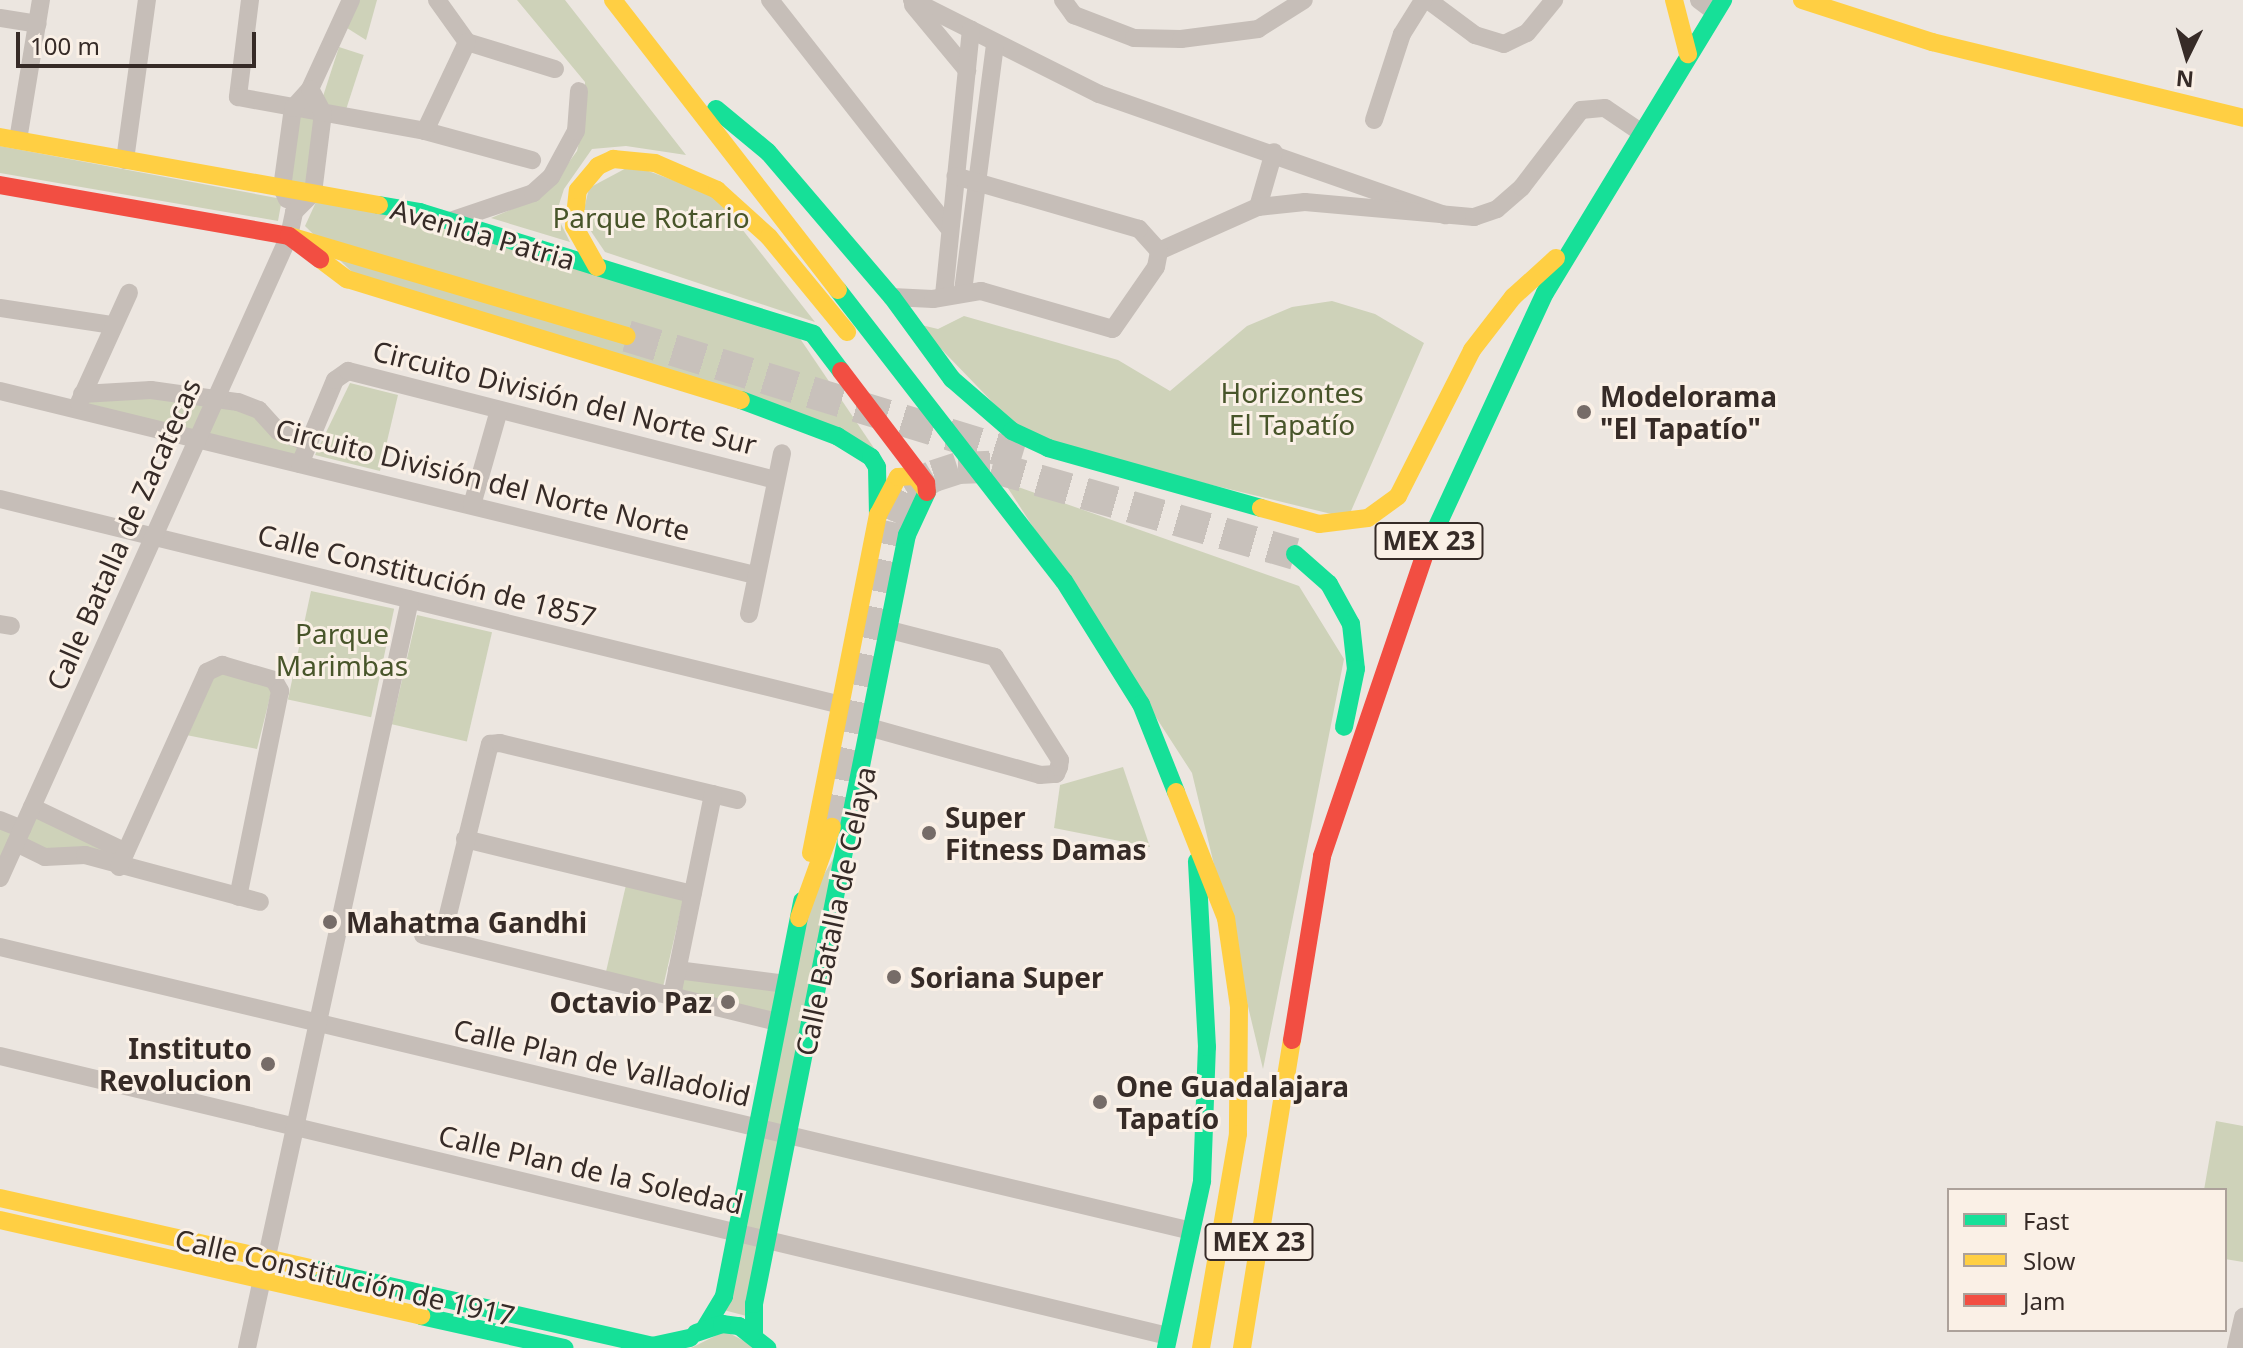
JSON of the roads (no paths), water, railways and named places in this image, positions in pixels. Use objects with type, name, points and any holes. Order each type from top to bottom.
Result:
[{"type":"main road","name":"MEX 23","points":[[613,0],[690,94],[1064,581],[1141,704],[1196,834],[1229,933],[1242,1069],[1230,1190],[1201,1348]]},
{"type":"main road","points":[[1674,0],[1688,54]]},
{"type":"main road","points":[[1802,0],[1932,42],[2243,118]]},
{"type":"main road","name":"MEX 23","points":[[1242,1348],[1322,856],[1431,536],[1516,354],[1571,247],[1719,6]]},
{"type":"main road","points":[[690,94],[731,118],[768,152],[892,297],[920,338],[967,395],[1030,441],[1307,522],[1343,524],[1368,518],[1398,496],[1447,393],[1485,331],[1531,279],[1571,247]]},
{"type":"main road","name":"Avenida Patria","points":[[9,138],[449,221],[813,334],[908,458],[927,492]]},
{"type":"main road","points":[[597,267],[574,226],[572,209],[586,178],[613,159],[635,158],[672,169],[717,190],[769,237],[859,345],[916,392]]},
{"type":"main road","points":[[0,185],[289,236],[627,336]]},
{"type":"main road","points":[[289,236],[347,279],[769,409],[837,436],[875,461],[878,515]]},
{"type":"main road","points":[[920,338],[997,495]]},
{"type":"main road","points":[[1460,424],[1516,354]]},
{"type":"main road","points":[[1362,540],[1400,520],[1434,469]]},
{"type":"main road","points":[[878,515],[898,477],[915,476],[927,492]]},
{"type":"main road","name":"Calle Batalla de Celaya","points":[[754,1333],[754,1304],[872,728],[907,535],[927,492]]},
{"type":"main road","name":"Calle Batalla de Celaya","points":[[693,1338],[724,1296],[878,515]]},
{"type":"main road","points":[[1322,856],[1356,654],[1338,597],[1299,546],[1332,544]]},
{"type":"main road","points":[[799,918],[832,827]]},
{"type":"main road","points":[[1167,1342],[1202,1181],[1207,1047],[1196,834]]},
{"type":"main road","name":"Calle Constitución de 1917","points":[[0,1198],[266,1261],[652,1346],[693,1338],[722,1324],[754,1333]]},
{"type":"main road","name":"Calle Constitución de 1917","points":[[0,1220],[261,1282],[564,1348]]},
{"type":"main road","points":[[754,1333],[767,1348]]},
{"type":"street","points":[[9,138],[38,24],[41,0]]},
{"type":"street","points":[[125,160],[147,0]]},
{"type":"street","points":[[250,0],[238,97],[425,131],[532,160]]},
{"type":"street","points":[[310,89],[323,113],[313,193],[294,212],[282,188],[293,108],[310,89],[351,0]]},
{"type":"street","points":[[437,0],[467,42],[555,69]]},
{"type":"street","points":[[770,0],[948,227]]},
{"type":"street","points":[[910,0],[1099,94],[1360,182],[1445,215]]},
{"type":"street","points":[[910,0],[967,70]]},
{"type":"street","points":[[1063,0],[1074,15],[1134,38],[1223,36],[1258,29],[1304,0]]},
{"type":"street","points":[[1374,120],[1402,34],[1425,0],[1475,35],[1504,44],[1527,33],[1554,0]]},
{"type":"street","points":[[1699,0],[1719,6]]},
{"type":"street","points":[[0,18],[38,24]]},
{"type":"street","points":[[944,295],[948,227],[971,29]]},
{"type":"street","points":[[425,131],[467,42]]},
{"type":"street","points":[[963,291],[995,43]]},
{"type":"street","points":[[449,221],[533,193],[551,177],[576,131],[579,91]]},
{"type":"street","points":[[1159,251],[1258,207],[1351,203],[1474,217],[1497,209],[1522,187],[1581,110],[1605,108],[1642,133]]},
{"type":"street","points":[[1258,207],[1274,152]]},
{"type":"street","points":[[955,176],[978,179],[1139,229],[1159,251]]},
{"type":"street","points":[[1351,203],[1360,182]]},
{"type":"street","name":"Calle Batalla de Zacatecas","points":[[2,868],[289,236],[294,212]]},
{"type":"street","points":[[892,297],[963,291],[1113,329],[1156,267],[1159,251]]},
{"type":"street","points":[[80,402],[129,293]]},
{"type":"street","points":[[0,308],[113,325]]},
{"type":"street","name":"Circuito División del Norte Sur","points":[[309,443],[341,372],[775,480]]},
{"type":"street","points":[[80,402],[151,390],[259,410],[272,427],[309,443],[300,464]]},
{"type":"street","name":"Circuito División del Norte Norte","points":[[0,391],[80,402],[198,439],[755,575]]},
{"type":"street","points":[[472,505],[499,410]]},
{"type":"street","points":[[749,614],[782,453]]},
{"type":"street","name":"Calle Constitución de 1857","points":[[0,499],[841,705]]},
{"type":"street","points":[[247,1348],[410,600]]},
{"type":"street","points":[[872,728],[1040,775],[1056,774],[1059,767],[1052,746],[995,657],[890,630]]},
{"type":"street","points":[[122,860],[212,666],[222,665],[279,684],[238,897]]},
{"type":"street","points":[[442,939],[490,744],[500,743],[737,800]]},
{"type":"street","points":[[672,996],[713,794]]},
{"type":"street","points":[[32,807],[122,860]]},
{"type":"street","points":[[0,820],[45,857],[85,855],[122,860],[260,902]]},
{"type":"street","points":[[465,839],[692,894]]},
{"type":"street","points":[[423,935],[778,1022]]},
{"type":"street","name":"Calle Plan de Valladolid","points":[[0,947],[1191,1231]]},
{"type":"street","points":[[677,970],[786,984]]},
{"type":"street","name":"Calle Plan de la Soledad","points":[[0,1056],[736,1232],[1167,1342]]},
{"type":"street","points":[[2236,1348],[2243,1317]]},
{"type":"tunnel","points":[[627,336],[1022,457]]},
{"type":"tunnel","points":[[832,827],[894,522],[907,492],[934,476],[958,468],[992,467],[1295,554]]},
{"type":"place","name":"Modelorama \"El Tapatío\"","points":[[1584,412]]},
{"type":"place","name":"Super Fitness Damas","points":[[929,833]]},
{"type":"place","name":"Mahatma Gandhi","points":[[330,922]]},
{"type":"place","name":"Soriana Super","points":[[894,977]]},
{"type":"place","name":"Octavio Paz","points":[[728,1002]]},
{"type":"place","name":"Instituto Revolucion","points":[[268,1064]]},
{"type":"place","name":"One Guadalajara Tapatío","points":[[1100,1102]]},
{"type":"park label","name":"Parque Rotario","points":[[651,217]]},
{"type":"park label","name":"Horizontes El Tapatío","points":[[1292,408]]},
{"type":"park label","name":"Parque Marimbas","points":[[342,649]]}]
